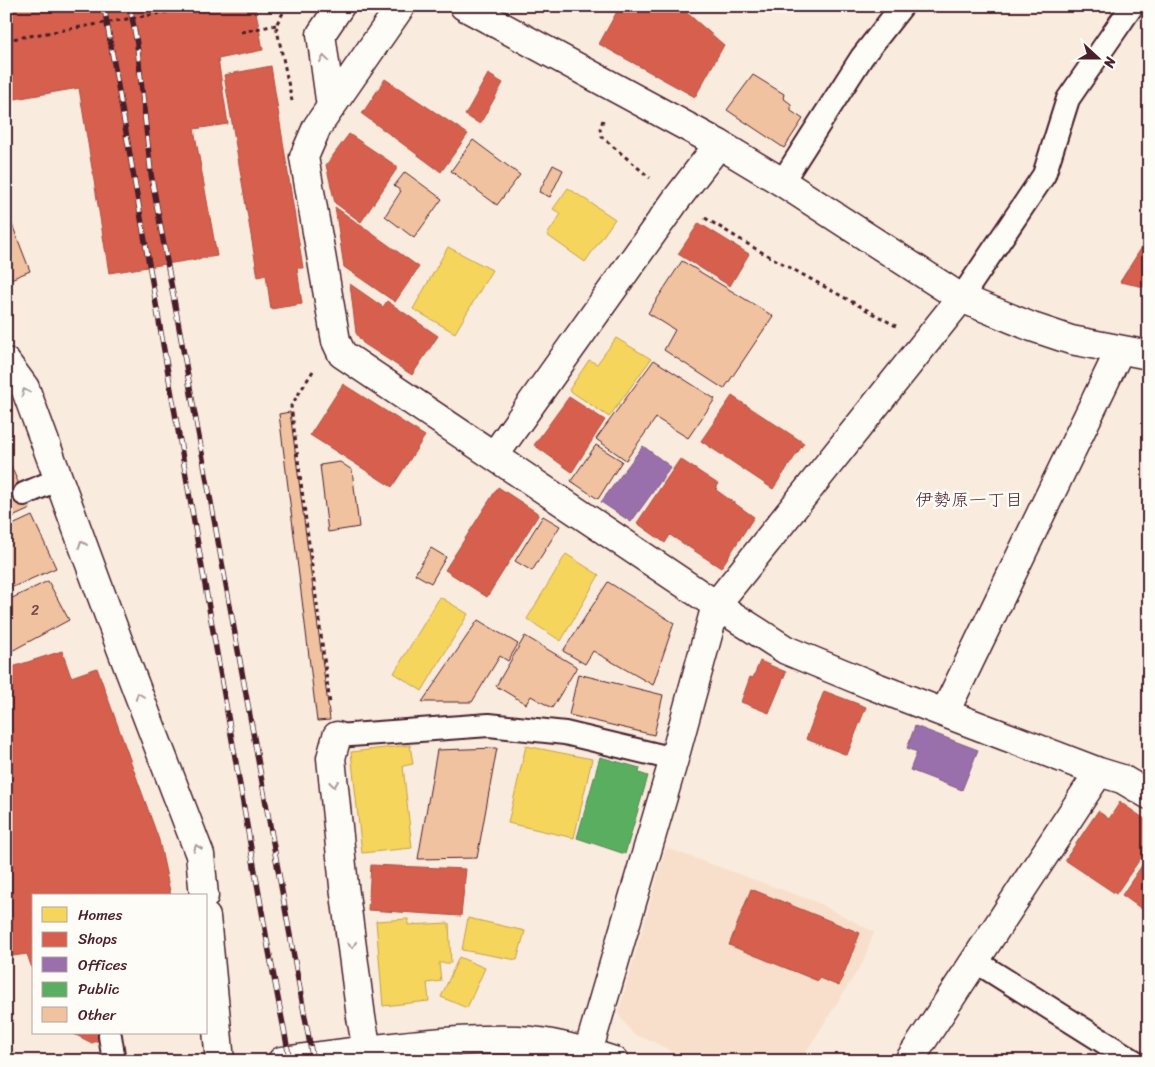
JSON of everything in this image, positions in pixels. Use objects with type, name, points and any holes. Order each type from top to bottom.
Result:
[{"type":"street","points":[[331,107],[321,34],[340,6]]},
{"type":"street","points":[[401,6],[317,127],[304,157],[335,334],[342,354],[786,650],[871,685],[1099,772],[1122,779],[1149,794]]},
{"type":"street","points":[[464,6],[719,144],[782,182],[961,298],[1071,340],[1149,355]]},
{"type":"street","points":[[494,456],[676,200],[719,144]]},
{"type":"street","points":[[586,1057],[674,759],[716,605],[961,298]]},
{"type":"street","points":[[945,712],[1120,350]]},
{"type":"street","points":[[6,362],[25,388],[200,855],[204,894]]},
{"type":"street","points":[[337,736],[332,758],[335,797],[344,886],[367,1050]]},
{"type":"street","points":[[909,1061],[1099,772]]},
{"type":"street","points":[[208,938],[220,1061]]},
{"type":"street","points":[[282,1061],[452,1042],[518,1040],[552,1045],[586,1057],[614,1061]]},
{"type":"lane","points":[[782,182],[862,57],[902,6]]},
{"type":"lane","points":[[961,298],[1044,175],[1068,99],[1132,6]]},
{"type":"lane","points":[[24,494],[59,479]]},
{"type":"lane","points":[[337,736],[489,725],[565,732],[674,759]]},
{"type":"lane","points":[[975,961],[1134,1061]]},
{"type":"lane","points":[[110,1036],[114,1061]]},
{"type":"path","points":[[6,40],[202,6]]},
{"type":"path","points":[[287,6],[276,25],[304,157]]},
{"type":"path","points":[[241,32],[276,25]]},
{"type":"path","points":[[618,90],[602,121],[600,129],[602,137],[676,200],[764,254],[900,328],[930,339]]},
{"type":"path","points":[[335,334],[291,406],[332,719],[337,736]]},
{"type":"shaded area","points":[[666,848],[816,902],[874,932],[863,962],[800,1061],[690,1061],[654,1042],[633,1034],[618,1014]]},
{"type":"building: Homes","points":[[568,188],[615,219],[585,262],[547,235],[561,214],[553,209]]},
{"type":"building: Homes","points":[[448,247],[492,270],[455,333],[413,309]]},
{"type":"building: Homes","points":[[616,338],[651,359],[609,417],[569,390],[589,360],[597,364]]},
{"type":"building: Homes","points":[[566,554],[599,575],[561,641],[527,619]]},
{"type":"building: Homes","points":[[440,597],[468,614],[422,691],[394,673]]},
{"type":"building: Homes","points":[[410,745],[413,764],[403,766],[412,848],[362,853],[351,752]]},
{"type":"building: Homes","points":[[526,746],[592,759],[574,838],[508,823]]},
{"type":"building: Homes","points":[[468,918],[525,931],[517,960],[462,950]]},
{"type":"building: Homes","points":[[408,919],[408,925],[449,923],[451,963],[439,963],[441,981],[427,983],[429,1001],[383,1006],[376,921]]},
{"type":"building: Homes","points":[[459,957],[485,968],[467,1008],[441,997]]},
{"type":"building: Shops","points":[[6,6],[255,6],[263,50],[218,59],[228,124],[194,129],[217,256],[109,273],[79,88],[9,100],[6,78]]},
{"type":"building: Shops","points":[[620,6],[679,6],[724,45],[695,97],[599,44]]},
{"type":"building: Shops","points":[[271,66],[303,268],[297,268],[302,304],[271,309],[266,275],[258,277],[224,75]]},
{"type":"building: Shops","points":[[488,74],[503,83],[480,124],[465,115]]},
{"type":"building: Shops","points":[[385,79],[468,134],[441,172],[362,114]]},
{"type":"building: Shops","points":[[349,134],[398,167],[361,222],[335,203],[326,165]]},
{"type":"building: Shops","points":[[335,207],[419,267],[395,302],[344,267]]},
{"type":"building: Shops","points":[[699,223],[749,254],[730,286],[678,254]]},
{"type":"building: Shops","points":[[1149,236],[1149,288],[1120,282]]},
{"type":"building: Shops","points":[[350,284],[383,307],[387,301],[438,336],[412,375],[363,343],[356,333]]},
{"type":"building: Shops","points":[[343,384],[425,436],[392,487],[310,435]]},
{"type":"building: Shops","points":[[732,396],[804,443],[773,489],[701,441]]},
{"type":"building: Shops","points":[[569,397],[605,420],[572,472],[534,445]]},
{"type":"building: Shops","points":[[680,459],[718,484],[716,490],[754,517],[721,568],[670,535],[665,543],[637,523]]},
{"type":"building: Shops","points":[[498,487],[539,514],[487,597],[445,570]]},
{"type":"building: Shops","points":[[62,651],[71,677],[97,668],[159,840],[171,894],[32,894],[32,968],[27,954],[13,956],[6,935],[6,669]]},
{"type":"building: Shops","points":[[760,661],[786,672],[769,713],[741,702],[750,677],[753,678]]},
{"type":"building: Shops","points":[[824,691],[866,707],[847,755],[806,739]]},
{"type":"building: Shops","points":[[1120,802],[1149,822],[1149,846],[1116,894],[1065,860],[1098,811],[1109,819]]},
{"type":"building: Shops","points":[[1149,855],[1149,914],[1122,895]]},
{"type":"building: Shops","points":[[371,865],[466,869],[461,916],[368,910]]},
{"type":"building: Shops","points":[[751,889],[860,933],[839,986],[819,978],[818,981],[729,945]]},
{"type":"building: Shops","points":[[74,1034],[115,1034],[92,1043]]},
{"type":"building: Offices","points":[[643,446],[671,467],[631,522],[601,502]]},
{"type":"building: Offices","points":[[915,726],[978,750],[962,790],[910,770],[917,752],[907,748]]},
{"type":"building: Public","points":[[600,757],[640,768],[639,773],[648,776],[625,854],[577,838]]},
{"type":"building: Other","points":[[753,75],[784,94],[783,98],[791,104],[791,111],[803,119],[784,148],[727,110]]},
{"type":"building: Other","points":[[473,140],[520,175],[497,205],[451,171]]},
{"type":"building: Other","points":[[553,165],[563,170],[550,197],[539,192]]},
{"type":"building: Other","points":[[405,172],[442,199],[414,238],[385,216],[401,191],[394,186]]},
{"type":"building: Other","points":[[8,214],[30,271],[6,281],[6,215]]},
{"type":"building: Other","points":[[682,261],[773,316],[724,389],[664,350],[675,330],[648,313]]},
{"type":"building: Other","points":[[654,360],[715,399],[688,438],[656,418],[626,460],[596,439]]},
{"type":"building: Other","points":[[290,412],[330,720],[317,721],[279,414]]},
{"type":"building: Other","points":[[596,445],[622,461],[598,499],[571,481]]},
{"type":"building: Other","points":[[6,455],[30,509],[6,520]]},
{"type":"building: Other","points":[[340,462],[352,470],[359,527],[328,532],[320,465]]},
{"type":"building: Other","points":[[32,516],[56,568],[6,590],[6,528]]},
{"type":"building: Other","points":[[543,516],[560,526],[532,571],[515,561]]},
{"type":"building: Other","points":[[431,548],[446,557],[431,583],[415,574]]},
{"type":"building: Other","points":[[48,581],[69,620],[6,654],[6,601]]},
{"type":"building: Other","points":[[608,582],[674,623],[653,685],[593,651],[585,664],[563,651]]},
{"type":"building: Other","points":[[478,620],[518,644],[508,661],[500,656],[472,702],[422,702]]},
{"type":"building: Other","points":[[525,636],[577,667],[552,708],[531,696],[526,704],[496,686]]},
{"type":"building: Other","points":[[578,674],[663,695],[654,735],[569,715]]},
{"type":"building: Other","points":[[497,748],[477,858],[418,859],[437,750]]},
{"type":"railway","points":[[104,6],[268,946],[290,1061]]},
{"type":"railway","points":[[130,6],[137,44],[151,174],[313,1061]]},
{"type":"district","name":"伊勢原一丁目","points":[[969,500]]}]
